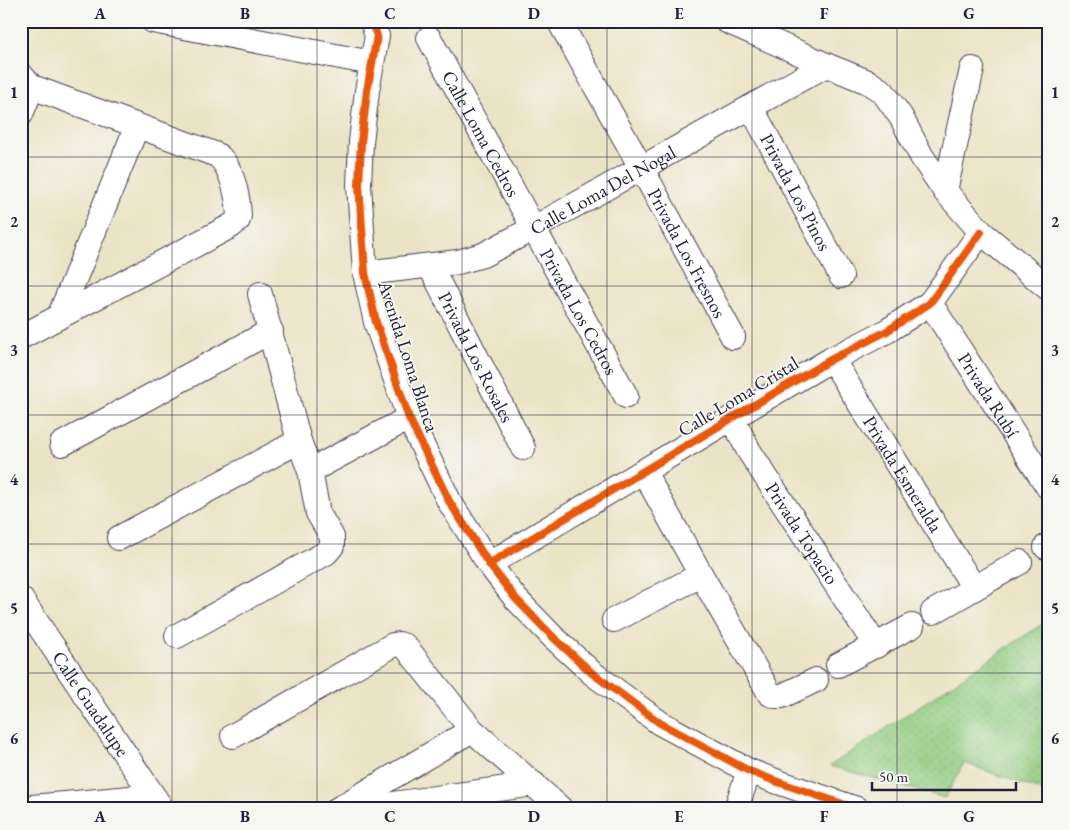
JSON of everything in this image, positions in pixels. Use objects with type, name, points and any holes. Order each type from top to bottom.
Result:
[{"type":"street","points":[[153,21],[372,63]]},
{"type":"street","name":"Privada Los Fresnos","points":[[559,21],[642,169],[733,338]]},
{"type":"street","points":[[728,21],[868,82],[883,92],[901,117],[922,156],[945,191],[981,232],[1047,284]]},
{"type":"street","name":"Avenida Loma Blanca","points":[[379,26],[363,125],[359,185],[365,273],[376,322],[409,418],[449,501],[489,564],[516,599],[553,637],[592,672],[660,723],[800,799],[857,809]]},
{"type":"street","name":"Calle Loma Cedros","points":[[429,38],[534,228]]},
{"type":"street","name":"Calle Loma Del Nogal","points":[[365,273],[458,262],[483,255],[642,169],[826,65]]},
{"type":"street","points":[[945,191],[972,69]]},
{"type":"street","points":[[21,114],[27,81],[137,126],[217,155],[225,160],[230,171],[239,211],[238,220],[231,226],[21,337]]},
{"type":"street","name":"Privada Los Pinos","points":[[751,107],[841,276]]},
{"type":"street","points":[[59,317],[137,126]]},
{"type":"street","name":"Privada Los Cedros","points":[[534,228],[626,396]]},
{"type":"street","name":"Calle Loma Cristal","points":[[489,564],[732,418],[832,360],[887,331],[930,303],[981,232]]},
{"type":"street","name":"Privada Los Rosales","points":[[430,266],[523,448]]},
{"type":"street","points":[[177,636],[330,550],[333,541],[318,513],[310,471],[299,441],[260,294]]},
{"type":"street","name":"Privada Rubí","points":[[930,303],[1048,488]]},
{"type":"street","points":[[62,444],[270,331]]},
{"type":"street","name":"Privada Esmeralda","points":[[832,360],[974,588]]},
{"type":"street","points":[[310,471],[409,418]]},
{"type":"street","name":"Privada Topacio","points":[[732,418],[749,451],[876,646]]},
{"type":"street","points":[[119,538],[299,441]]},
{"type":"street","points":[[644,472],[770,694],[782,696],[816,680]]},
{"type":"street","points":[[933,612],[1020,562]]},
{"type":"street","points":[[614,620],[701,575]]},
{"type":"street","name":"Calle Guadalupe","points":[[21,599],[31,629],[157,802]]},
{"type":"street","points":[[838,665],[912,626]]},
{"type":"street","points":[[233,736],[393,645],[399,644],[404,646],[472,730],[561,809]]},
{"type":"street","points":[[338,809],[472,730]]},
{"type":"street","points":[[736,809],[749,770]]},
{"type":"street","points":[[358,809],[534,784]]},
{"type":"street","points":[[21,808],[157,802]]},
{"type":"green space","points":[[1048,620],[1048,793],[964,763],[945,798],[830,766]]},
{"type":"cycle path","points":[[372,21],[377,36],[367,91],[361,142],[359,185],[365,273],[376,322],[409,418],[449,501],[489,564],[516,599],[592,673],[660,723],[749,771],[857,809]]},
{"type":"cycle path","points":[[489,564],[832,359],[887,331],[930,303],[981,232]]}]
